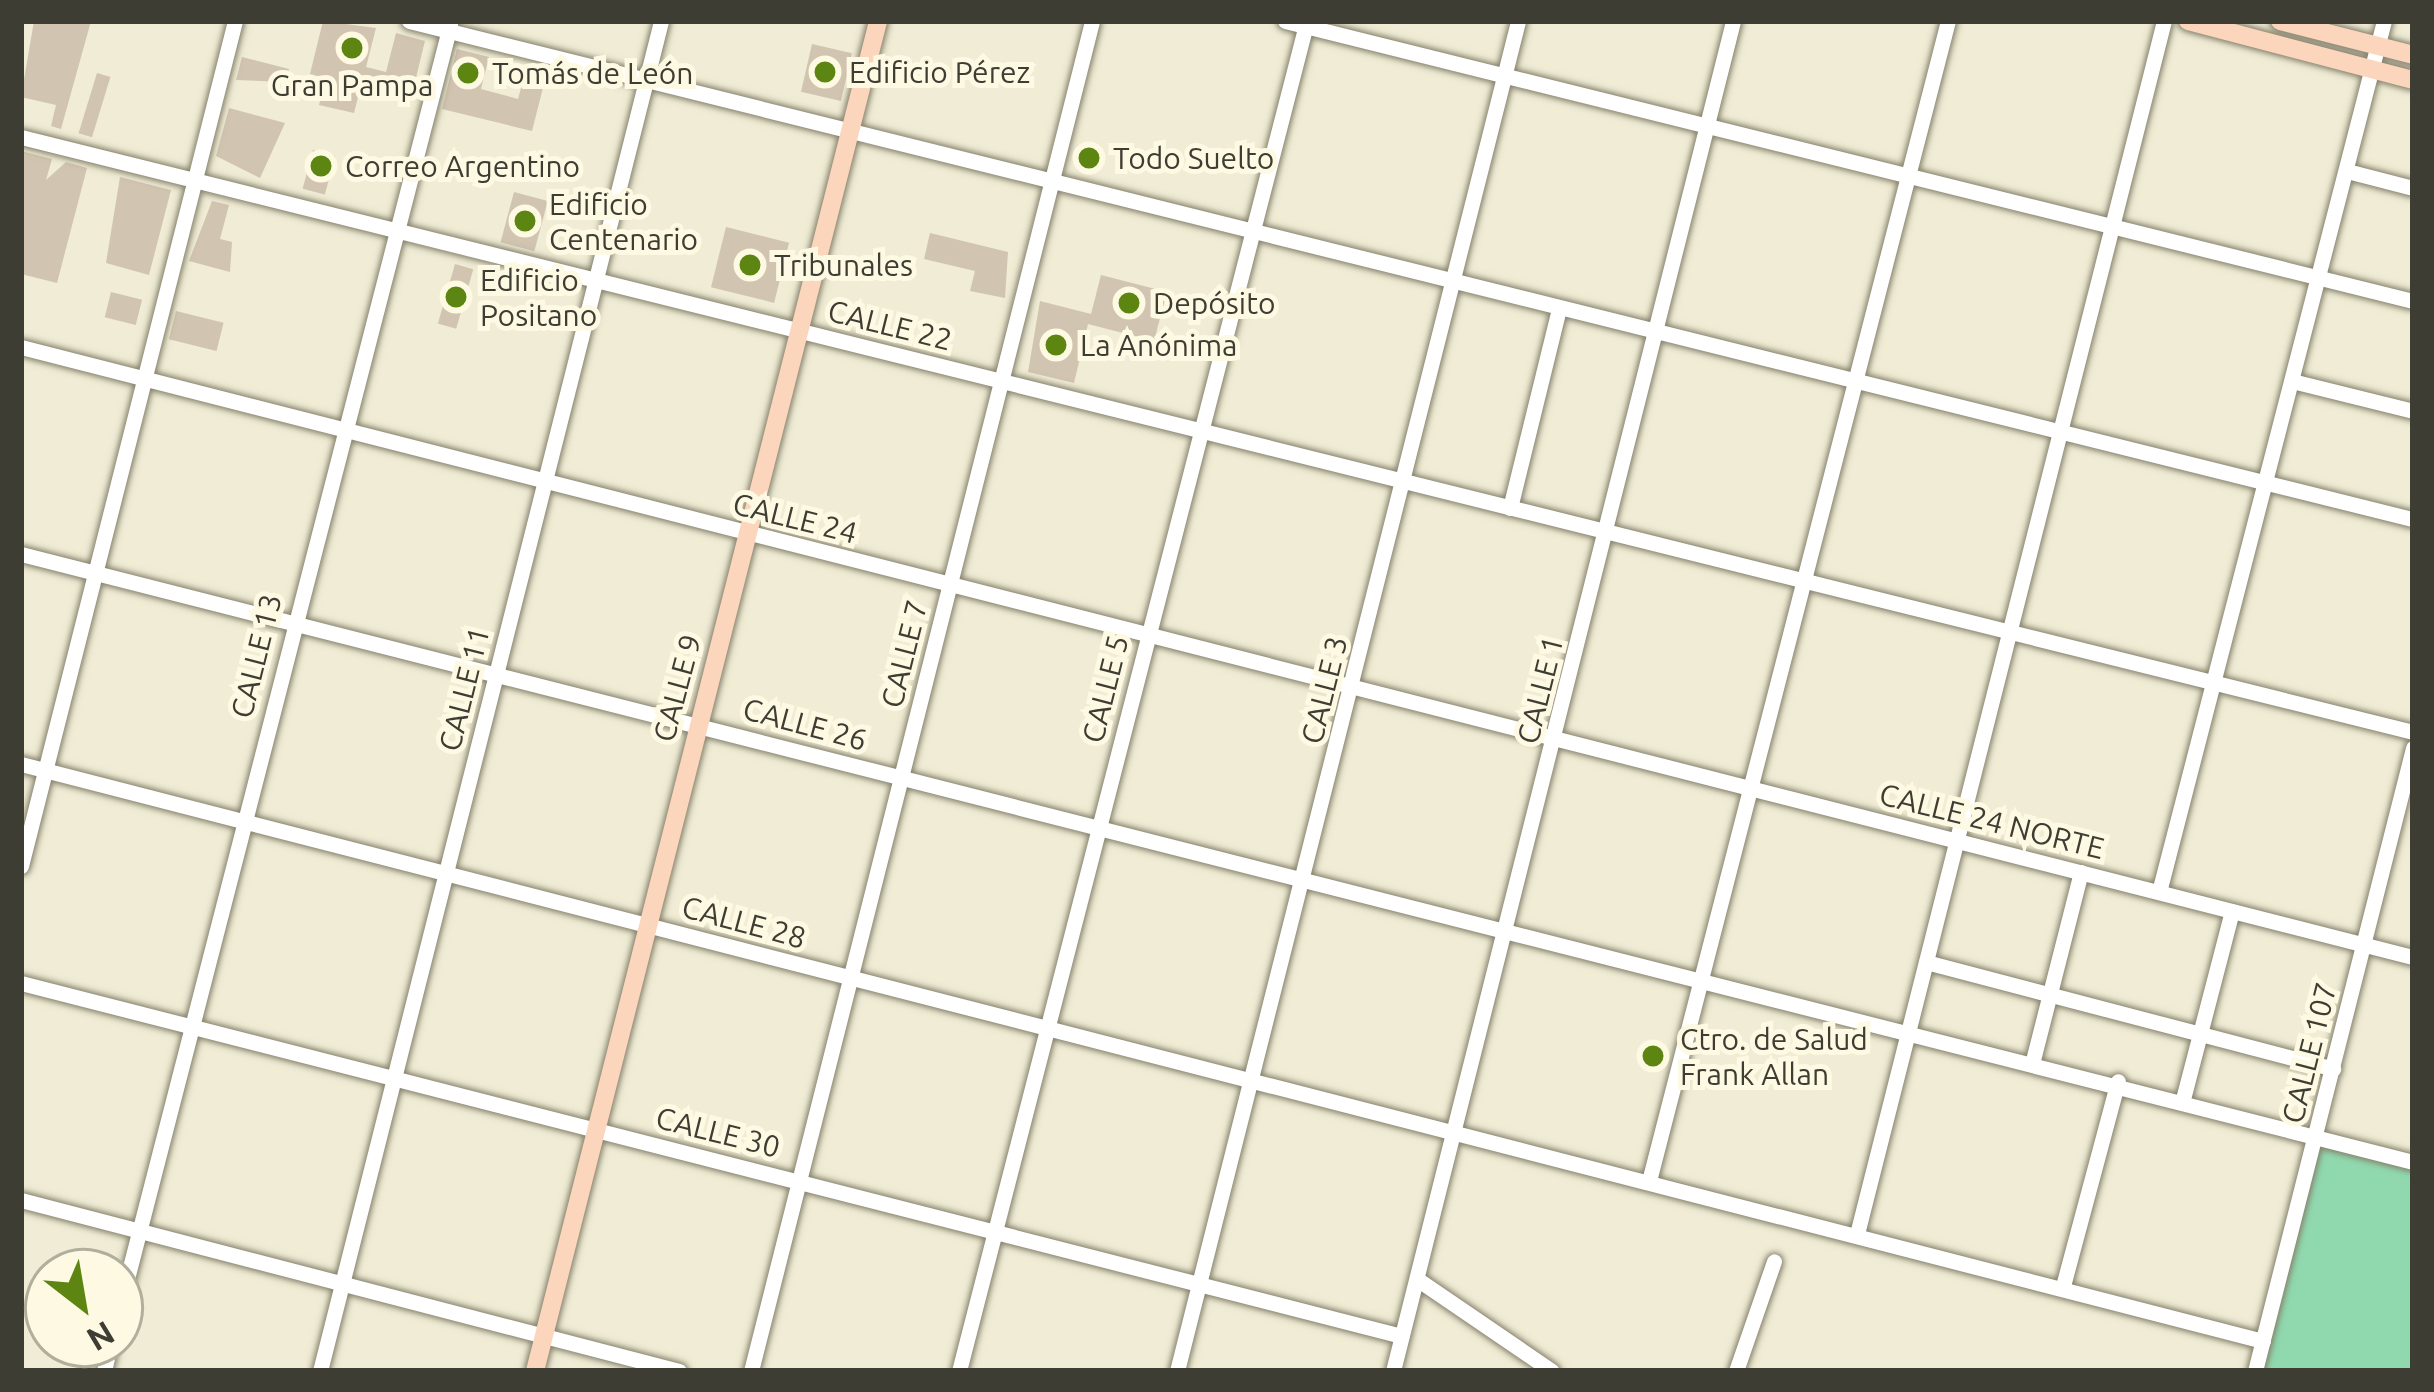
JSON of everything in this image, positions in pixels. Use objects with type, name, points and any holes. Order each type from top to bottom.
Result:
[{"type":"main road","name":"CALLE 9","points":[[535,1371],[878,21]]},
{"type":"main road","points":[[2188,21],[2413,80]]},
{"type":"main road","points":[[2280,21],[2413,55]]},
{"type":"street","points":[[21,866],[235,21]]},
{"type":"street","points":[[409,21],[449,26],[1559,309],[1860,377],[2413,518]]},
{"type":"street","name":"CALLE 11","points":[[320,1371],[661,21]]},
{"type":"street","name":"CALLE 7","points":[[751,1371],[1093,21]]},
{"type":"street","points":[[1285,21],[2413,301]]},
{"type":"street","name":"CALLE 3","points":[[1177,1371],[1306,879],[1518,21]]},
{"type":"street","name":"CALLE 1","points":[[1393,1371],[1557,738],[1733,21]]},
{"type":"street","points":[[1648,1181],[1754,788],[1948,21]]},
{"type":"street","points":[[1856,1234],[2164,21]]},
{"type":"street","points":[[2159,892],[2217,682],[2384,21]]},
{"type":"street","name":"CALLE 5","points":[[959,1371],[1249,230],[1306,24]]},
{"type":"street","name":"CALLE 13","points":[[134,1248],[392,228],[449,26]]},
{"type":"street","name":"CALLE 22","points":[[21,137],[1606,532],[2011,628],[2413,732]]},
{"type":"street","points":[[2348,171],[2413,188]]},
{"type":"street","points":[[1510,508],[1559,309]]},
{"type":"street","name":"CALLE 24","points":[[21,347],[1557,738]]},
{"type":"street","points":[[2292,381],[2413,411]]},
{"type":"street","name":"CALLE 26","points":[[21,554],[2118,1081],[2413,1162]]},
{"type":"street","name":"CALLE 24 NORTE","points":[[1557,738],[2413,957]]},
{"type":"street","name":"CALLE 107","points":[[2255,1371],[2413,748]]},
{"type":"street","name":"CALLE 28","points":[[21,764],[2263,1341]]},
{"type":"street","points":[[2033,1060],[2081,872]]},
{"type":"street","points":[[2183,1099],[2232,911]]},
{"type":"street","points":[[1926,962],[2333,1069]]},
{"type":"street","name":"CALLE 30","points":[[21,983],[1402,1336]]},
{"type":"street","points":[[2063,1286],[2118,1081]]},
{"type":"street","points":[[21,1200],[343,1279],[679,1371]]},
{"type":"street","points":[[1736,1371],[1774,1261]]},
{"type":"street","points":[[1417,1279],[1552,1371]]},
{"type":"green space","points":[[2320,1142],[2413,1166],[2413,1371],[2261,1371]]},
{"type":"building","points":[[34,21],[91,21],[61,129],[51,126],[56,105],[21,97]]},
{"type":"building","points":[[323,21],[376,28],[366,67],[386,72],[396,33],[425,41],[410,102],[360,89],[354,113],[319,105],[326,78],[310,74]]},
{"type":"building","name":"Edificio Pérez","points":[[812,44],[852,53],[841,101],[801,92]]},
{"type":"building","points":[[457,49],[489,57],[481,89],[518,99],[527,66],[547,72],[532,131],[442,109]]},
{"type":"building","points":[[242,57],[289,69],[286,82],[236,80]]},
{"type":"building","points":[[97,73],[110,77],[92,137],[79,133]]},
{"type":"building","points":[[229,108],[285,123],[260,178],[216,156]]},
{"type":"building","name":"Correo Argentino","points":[[313,150],[335,156],[325,195],[303,189]]},
{"type":"building","points":[[21,151],[52,159],[46,180],[66,162],[87,168],[57,283],[21,274]]},
{"type":"building","points":[[120,177],[171,190],[149,275],[106,263]]},
{"type":"building","name":"Edificio Centenario","points":[[514,192],[548,201],[534,251],[501,242]]},
{"type":"building","points":[[212,201],[229,205],[220,239],[232,242],[230,272],[189,261]]},
{"type":"building","name":"Tribunales","points":[[726,227],[789,243],[774,303],[711,287]]},
{"type":"building","points":[[930,233],[1008,252],[1005,298],[970,291],[975,271],[924,259]]},
{"type":"building","name":"Edificio Positano","points":[[455,264],[473,269],[456,329],[438,324]]},
{"type":"building","points":[[1101,275],[1167,292],[1154,341],[1088,324],[1074,383],[1028,372],[1040,301],[1091,314]]},
{"type":"building","points":[[111,292],[142,300],[136,325],[105,317]]},
{"type":"building","points":[[176,311],[224,323],[217,351],[169,339]]},
{"type":"place","name":"Gran Pampa","points":[[352,48]]},
{"type":"place","name":"Edificio Pérez","points":[[825,72]]},
{"type":"place","name":"Tomás de León","points":[[468,73]]},
{"type":"place","name":"Todo Suelto","points":[[1089,158]]},
{"type":"place","name":"Correo Argentino","points":[[321,166]]},
{"type":"place","name":"Edificio Centenario","points":[[525,221]]},
{"type":"place","name":"Tribunales","points":[[750,265]]},
{"type":"place","name":"Edificio Positano","points":[[456,297]]},
{"type":"place","name":"Depósito","points":[[1129,303]]},
{"type":"place","name":"La Anónima","points":[[1056,345]]},
{"type":"place","name":"Ctro. de Salud Frank Allan","points":[[1653,1056]]}]
